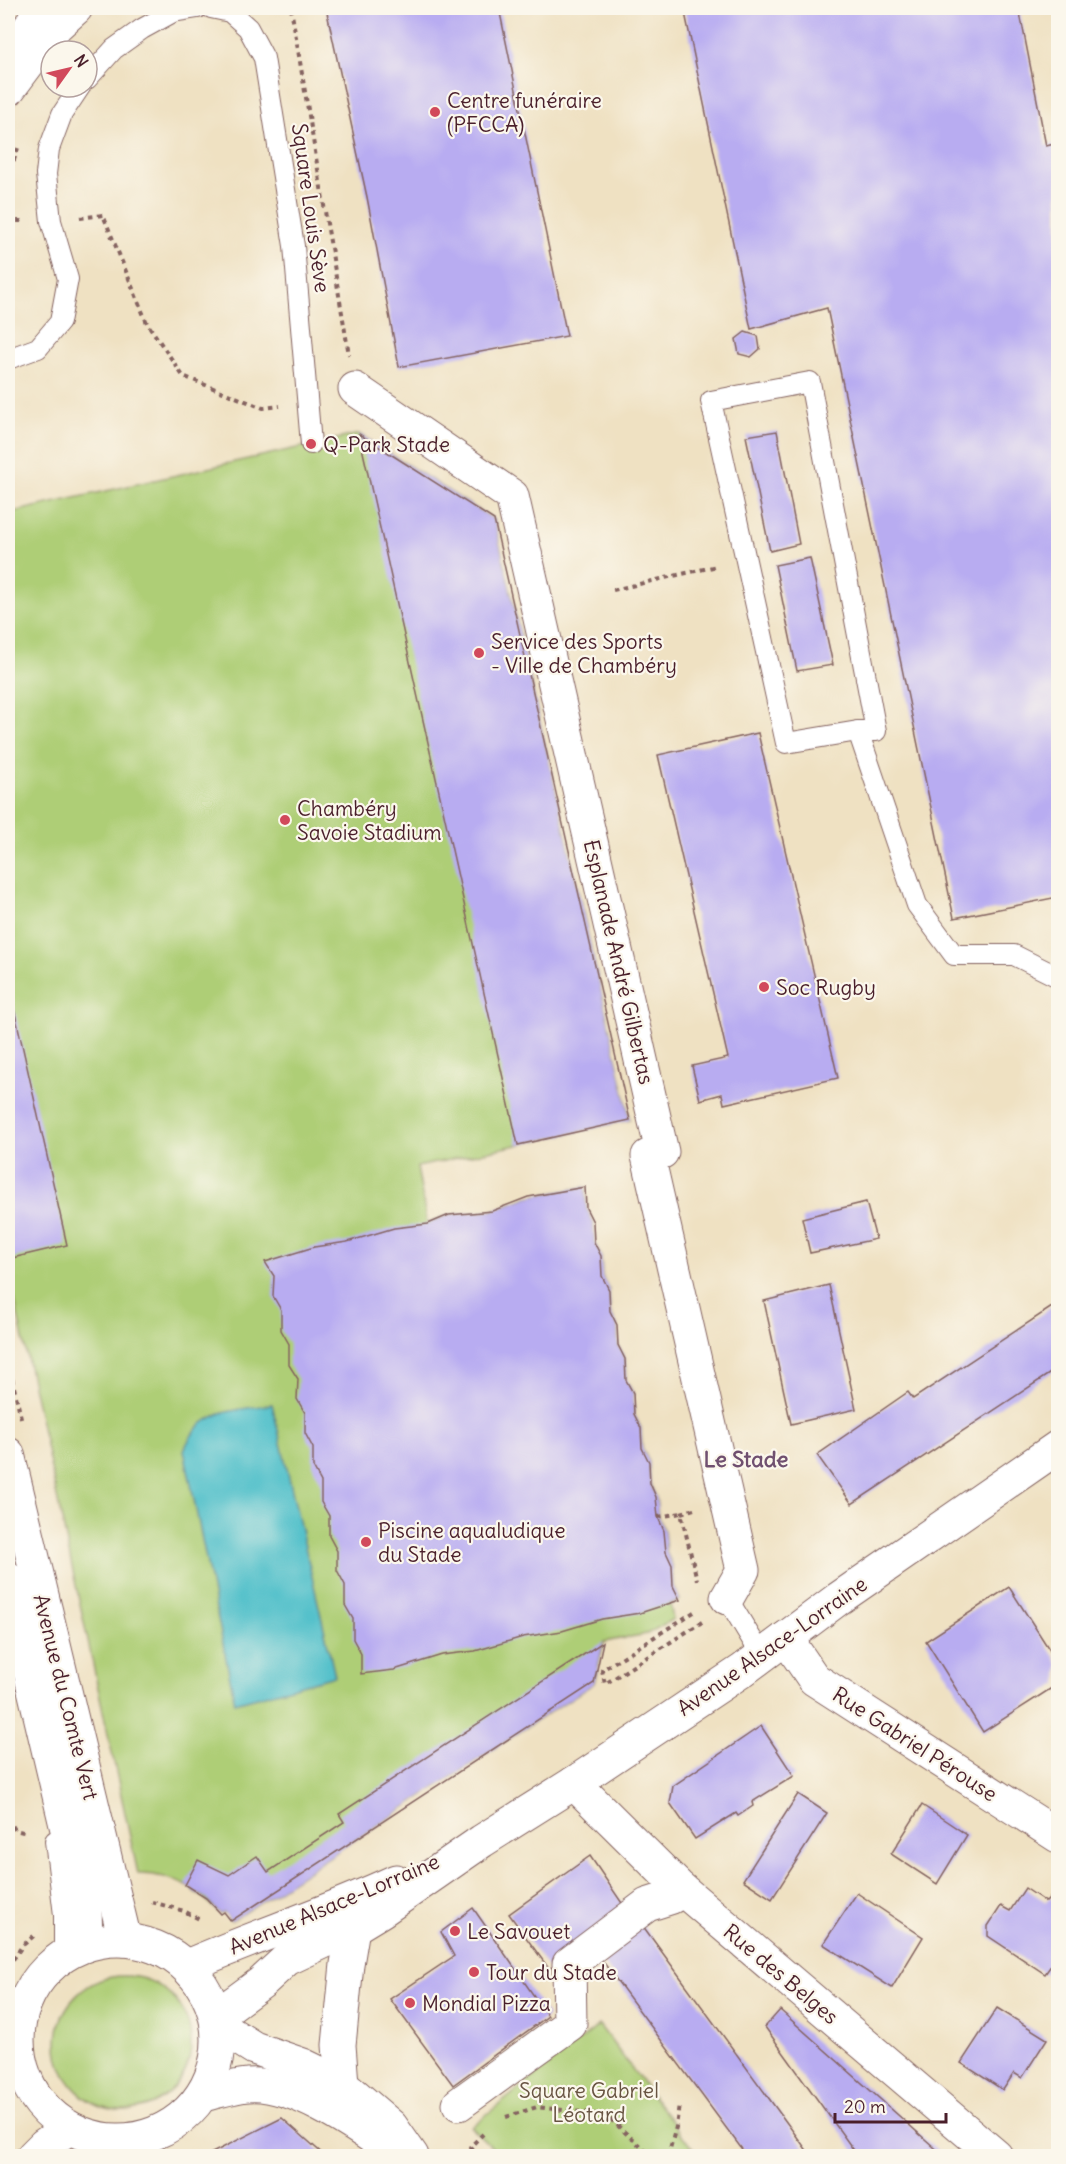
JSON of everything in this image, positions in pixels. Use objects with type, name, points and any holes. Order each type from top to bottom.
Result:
[{"type":"main road","points":[[8,77],[14,56],[40,8]]},
{"type":"main road","points":[[8,90],[56,26],[76,8]]},
{"type":"main road","name":"Esplanade André Gilbertas","points":[[355,389],[512,496],[662,1152],[648,1156],[743,1569],[709,1602]]},
{"type":"main road","name":"Avenue Alsace-Lorraine","points":[[217,2021],[287,1959],[353,1928],[381,1911],[482,1841],[574,1783],[774,1647],[886,1565],[1059,1447]]},
{"type":"main road","name":"Avenue du Comte Vert","points":[[8,1454],[125,1940]]},
{"type":"main road","name":"Avenue du Comte Vert","points":[[8,1579],[85,1906],[75,1950]]},
{"type":"main road","name":"Rue Gabriel Pérouse","points":[[774,1647],[814,1679],[1059,1836]]},
{"type":"main road","name":"Rue des Belges","points":[[574,1783],[678,1886],[996,2157]]},
{"type":"main road","name":"Avenue Alsace-Lorraine","points":[[187,1966],[341,1906],[482,1841]]},
{"type":"main road","points":[[459,2103],[570,2024],[569,1964],[647,1905],[672,1897]]},
{"type":"main road","points":[[342,2084],[339,2045],[353,1928]]},
{"type":"main road","points":[[33,2157],[44,2145],[131,2140],[157,2145],[203,2095],[213,2073],[219,2049],[217,2021],[207,1993],[187,1966],[166,1952],[140,1942],[103,1941],[75,1950],[17,1995],[19,2021],[15,2084],[39,2100],[49,2113],[91,2141]]},
{"type":"main road","points":[[217,2021],[254,2048],[303,2065],[342,2084],[391,2126],[412,2157]]},
{"type":"main road","points":[[203,2095],[249,2085],[291,2092],[352,2123],[401,2157]]},
{"type":"lane","points":[[99,66],[114,49],[142,29],[173,12],[198,8]]},
{"type":"lane","name":"Square Louis Sève","points":[[211,8],[230,12],[248,28],[264,58],[294,246],[311,444]]},
{"type":"lane","points":[[8,359],[38,348],[60,322],[68,279],[51,221],[46,174],[49,149],[62,114],[72,99]]},
{"type":"lane","points":[[810,382],[876,731],[858,731],[786,743],[746,560],[711,401],[810,382]]},
{"type":"lane","points":[[858,731],[917,905],[954,956],[1014,955],[1059,977]]},
{"type":"lane","points":[[709,1602],[774,1647]]},
{"type":"lane","points":[[8,1643],[55,1839],[64,1915],[75,1950]]},
{"type":"path","points":[[291,8],[355,389]]},
{"type":"path","points":[[8,221],[51,221],[103,215],[147,323],[183,376],[263,408],[308,403]]},
{"type":"path","points":[[613,590],[746,560]]},
{"type":"path","points":[[658,1517],[696,1509]]},
{"type":"path","points":[[681,1513],[709,1602]]},
{"type":"path","points":[[709,1602],[605,1684],[600,1670],[709,1602]]},
{"type":"path","points":[[146,1901],[184,1911],[212,1926],[235,1946]]},
{"type":"path","points":[[668,2157],[679,2104]]},
{"type":"path","points":[[497,2123],[507,2116],[537,2107],[606,2115],[651,2157]]},
{"type":"path","points":[[479,2157],[470,2147],[488,2130]]},
{"type":"green space","points":[[359,434],[494,520],[630,1120],[417,1167],[427,1223],[449,1215],[492,1211],[528,1197],[585,1187],[586,1208],[593,1222],[594,1242],[601,1256],[602,1276],[609,1290],[610,1311],[617,1325],[618,1345],[625,1359],[626,1380],[633,1393],[634,1414],[641,1428],[642,1448],[649,1462],[650,1483],[656,1497],[658,1517],[664,1531],[666,1552],[672,1565],[673,1586],[680,1600],[670,1604],[673,1619],[647,1634],[604,1642],[594,1683],[231,1921],[225,1912],[221,1914],[203,1897],[184,1885],[162,1876],[138,1874],[8,1269],[8,513]]},
{"type":"green space","points":[[124,1976],[150,1981],[172,1995],[186,2017],[191,2043],[186,2069],[172,2091],[150,2105],[124,2110],[98,2105],[76,2091],[62,2069],[57,2043],[62,2017],[76,1995],[98,1981]]},
{"type":"green space","name":"Square Gabriel Léotard","points":[[599,2025],[698,2156],[501,2156],[471,2127]]},
{"type":"water","points":[[272,1404],[335,1676],[235,1703],[184,1450],[199,1426],[209,1419],[232,1411]]},
{"type":"building","name":"Centre funéraire (PFCCA)","points":[[326,8],[499,8],[567,336],[399,367],[367,197]]},
{"type":"building","points":[[684,8],[1019,8],[1046,146],[1058,143],[1058,897],[954,918],[827,308],[751,329]]},
{"type":"building","points":[[745,332],[758,336],[760,349],[751,357],[739,354],[736,339]]},
{"type":"building","points":[[777,431],[799,544],[770,551],[746,436]]},
{"type":"building","points":[[359,434],[494,520],[630,1120],[518,1145]]},
{"type":"building","points":[[810,558],[833,665],[797,671],[775,565]]},
{"type":"building","name":"Soc Rugby","points":[[758,733],[838,1078],[724,1104],[722,1094],[700,1100],[692,1066],[728,1058],[658,755]]},
{"type":"building","points":[[8,982],[67,1245],[8,1259]]},
{"type":"building","points":[[585,1187],[586,1208],[593,1222],[594,1242],[601,1256],[602,1276],[609,1290],[610,1311],[617,1325],[618,1345],[625,1359],[626,1380],[633,1393],[634,1414],[641,1428],[642,1448],[649,1462],[650,1483],[656,1497],[658,1517],[664,1531],[666,1552],[672,1565],[673,1586],[680,1600],[640,1613],[602,1619],[562,1631],[523,1637],[475,1651],[442,1655],[394,1670],[361,1674],[361,1654],[353,1639],[353,1619],[345,1605],[345,1585],[337,1570],[337,1551],[329,1536],[329,1516],[321,1502],[321,1482],[313,1467],[313,1448],[305,1433],[305,1413],[297,1399],[298,1379],[289,1365],[289,1344],[281,1330],[281,1310],[273,1296],[274,1276],[265,1262],[314,1247],[347,1242],[394,1228],[428,1224],[449,1215],[492,1211],[528,1197]]},
{"type":"building","points":[[866,1202],[876,1239],[810,1253],[802,1218]]},
{"type":"building","points":[[829,1285],[856,1409],[791,1424],[764,1301]]},
{"type":"building","points":[[1058,1303],[1058,1368],[852,1504],[817,1455],[908,1392],[913,1399]]},
{"type":"building","points":[[1009,1587],[1058,1663],[1058,1684],[983,1732],[926,1641]]},
{"type":"building","points":[[603,1642],[594,1683],[231,1921],[224,1912],[221,1914],[206,1898],[185,1885],[198,1860],[229,1875],[257,1856],[268,1872],[344,1822],[339,1814]]},
{"type":"building","points":[[761,1726],[794,1776],[752,1802],[753,1806],[738,1816],[736,1813],[695,1839],[670,1803],[673,1786]]},
{"type":"building","points":[[798,1794],[827,1813],[772,1899],[743,1880]]},
{"type":"building","points":[[922,1805],[967,1835],[937,1884],[891,1854]]},
{"type":"building","points":[[590,1856],[628,1912],[549,1969],[509,1914]]},
{"type":"building","points":[[1025,1888],[1046,1902],[1058,1892],[1058,1958],[1045,1974],[988,1936],[988,1926],[1001,1906],[1010,1911]]},
{"type":"building","points":[[857,1893],[923,1937],[892,1988],[823,1944]]},
{"type":"building","name":"Tour du Stade","points":[[473,1908],[548,2016],[453,2085],[390,1999],[454,1956],[441,1932]]},
{"type":"building","points":[[640,1922],[811,2156],[747,2156],[595,1951]]},
{"type":"building","points":[[997,2008],[1047,2039],[1022,2078],[1014,2073],[1003,2090],[961,2063]]},
{"type":"building","points":[[780,2010],[944,2156],[858,2156],[765,2027]]},
{"type":"building","points":[[282,2118],[325,2156],[206,2156]]},
{"type":"place","name":"Centre funéraire (PFCCA)","points":[[435,112]]},
{"type":"place","name":"Q-Park Stade","points":[[311,444]]},
{"type":"place","name":"Service des Sports - Ville de Chambéry","points":[[479,653]]},
{"type":"place","name":"Chambéry Savoie Stadium","points":[[285,820]]},
{"type":"place","name":"Soc Rugby","points":[[764,987]]},
{"type":"place","name":"Piscine aqualudique du Stade","points":[[366,1542]]},
{"type":"place","name":"Le Savouet","points":[[455,1931]]},
{"type":"place","name":"Tour du Stade","points":[[474,1972]]},
{"type":"place","name":"Mondial Pizza","points":[[410,2003]]},
{"type":"district","name":"Le Stade","points":[[746,1459]]}]
